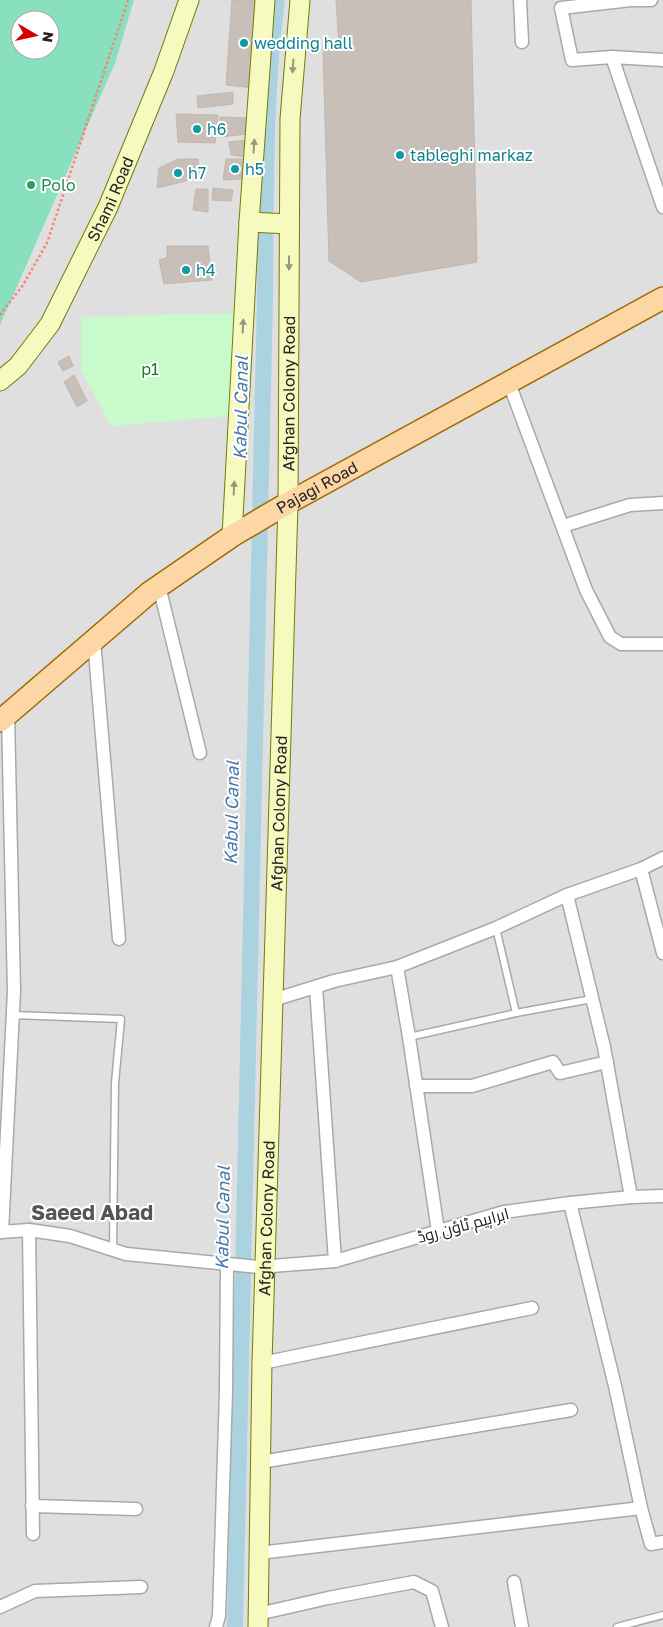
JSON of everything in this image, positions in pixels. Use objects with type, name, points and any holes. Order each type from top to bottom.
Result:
[{"type":"main road","name":"Shami Road","points":[[0,381],[18,366],[50,324],[108,206],[164,71],[189,0]]},
{"type":"main road","points":[[239,532],[264,0]]},
{"type":"main road","name":"Afghan Colony Road","points":[[258,1620],[262,1267],[273,1000],[286,508],[285,224],[290,119],[300,0]]},
{"type":"main road","points":[[255,222],[285,224]]},
{"type":"main road","name":"Pajagi Road","points":[[4,718],[160,586],[239,532],[286,508],[663,298]]},
{"type":"street","points":[[520,0],[522,42]]},
{"type":"street","points":[[651,0],[634,0],[561,8],[572,60],[612,57],[663,60]]},
{"type":"street","points":[[612,57],[663,207]]},
{"type":"street","points":[[509,383],[586,590],[610,637],[621,644],[663,644]]},
{"type":"street","points":[[563,526],[630,504],[663,503]]},
{"type":"street","points":[[160,586],[200,752]]},
{"type":"street","points":[[94,640],[119,939]]},
{"type":"street","points":[[1,1232],[14,991],[4,718]]},
{"type":"street","points":[[273,1000],[316,987],[397,967],[496,928],[566,894],[641,869],[663,858]]},
{"type":"street","points":[[641,869],[663,953]]},
{"type":"street","points":[[566,894],[607,1062],[631,1197]]},
{"type":"street","points":[[397,967],[438,1230]]},
{"type":"street","points":[[316,987],[335,1261]]},
{"type":"street","points":[[416,1086],[472,1086],[553,1062],[560,1073],[607,1062]]},
{"type":"street","name":"ابراہیم ٹاؤن روڈ","points":[[1,1232],[30,1230],[70,1236],[126,1254],[262,1267],[335,1261],[504,1212],[570,1203],[663,1196]]},
{"type":"street","points":[[570,1203],[641,1508],[651,1544],[663,1542]]},
{"type":"street","points":[[30,1230],[33,1534]]},
{"type":"street","points":[[216,1627],[219,1616],[226,1400],[227,1265]]},
{"type":"street","points":[[262,1363],[532,1308]]},
{"type":"street","points":[[261,1462],[571,1410]]},
{"type":"street","points":[[32,1506],[136,1509]]},
{"type":"street","points":[[259,1552],[641,1508]]},
{"type":"street","points":[[258,1620],[328,1598],[414,1582],[432,1591],[442,1627]]},
{"type":"street","points":[[514,1582],[522,1627]]},
{"type":"street","points":[[0,1607],[35,1591],[141,1587]]},
{"type":"lane","points":[[496,928],[516,1013]]},
{"type":"lane","points":[[409,1037],[516,1013],[592,999]]},
{"type":"lane","points":[[12,1015],[121,1019],[114,1083],[113,1250]]},
{"type":"lane","points":[[617,1627],[639,1624],[663,1615]]},
{"type":"path","points":[[0,315],[24,285],[47,243],[128,0]]},
{"type":"shaded area","points":[[0,0],[663,0],[663,1627],[0,1627]]},
{"type":"green space","name":"Polo","points":[[0,0],[134,0],[115,63],[0,325]]},
{"type":"green space","name":"p1","points":[[236,313],[231,416],[111,426],[81,370],[81,317]]},
{"type":"building","name":"wedding hall","points":[[232,0],[263,0],[254,88],[226,85]]},
{"type":"building","name":"tableghi markaz","points":[[336,0],[471,0],[477,262],[361,282],[329,261],[323,49],[339,47]]},
{"type":"building","points":[[233,92],[233,104],[198,108],[197,96]]},
{"type":"building","name":"h6","points":[[176,114],[218,115],[215,143],[178,142]]},
{"type":"building","points":[[220,117],[249,118],[247,134],[221,137]]},
{"type":"building","points":[[248,140],[248,157],[231,155],[229,142]]},
{"type":"building","name":"h7","points":[[178,159],[198,159],[198,178],[157,188],[159,168]]},
{"type":"building","name":"h5","points":[[226,159],[245,159],[245,179],[223,180]]},
{"type":"building","points":[[213,188],[233,190],[231,201],[212,200]]},
{"type":"building","points":[[196,189],[208,189],[208,212],[193,210]]},
{"type":"building","name":"h4","points":[[167,246],[208,246],[212,280],[164,284],[159,260],[167,258]]},
{"type":"building","points":[[69,356],[73,366],[63,371],[58,362]]},
{"type":"building","points":[[74,375],[87,401],[77,407],[64,382]]},
{"type":"waterway","name":"Kabul Canal","points":[[235,1627],[265,299],[266,149],[270,74],[277,0]]},
{"type":"place","name":"wedding hall","points":[[244,43]]},
{"type":"place","name":"h6","points":[[197,129]]},
{"type":"place","name":"tableghi markaz","points":[[400,155]]},
{"type":"place","name":"h5","points":[[235,169]]},
{"type":"place","name":"h7","points":[[178,173]]},
{"type":"place","name":"Polo","points":[[31,185]]},
{"type":"place","name":"h4","points":[[186,270]]},
{"type":"district","name":"Saeed Abad","points":[[92,1213]]}]
